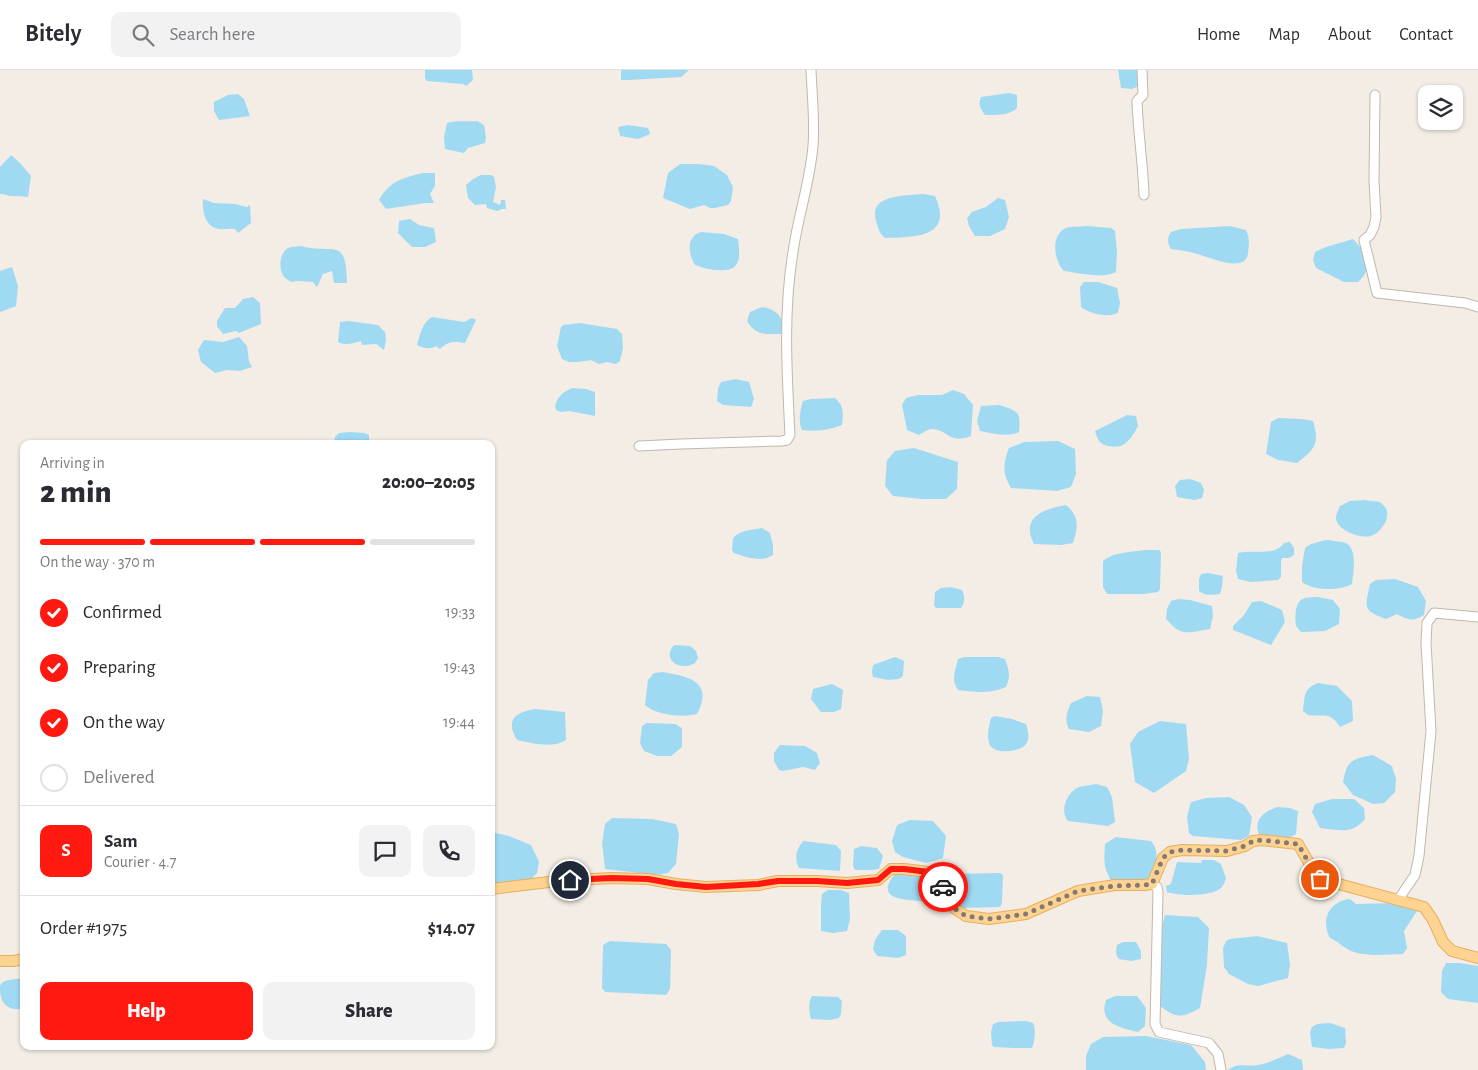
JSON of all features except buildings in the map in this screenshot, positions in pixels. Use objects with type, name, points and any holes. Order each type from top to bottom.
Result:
[{"type":"main road","points":[[495,889],[557,881],[611,878],[648,879],[706,887],[778,881],[847,883],[878,880],[891,869],[904,869],[929,872],[942,877],[945,897],[954,908],[966,916],[989,919],[1026,914],[1078,891],[1114,886],[1152,884],[1163,858],[1170,852],[1182,850],[1226,851],[1245,846],[1253,841],[1284,842],[1298,844],[1315,874],[1320,879],[1424,907],[1433,920],[1443,942],[1452,951],[1478,958]]},
{"type":"main road","points":[[0,961],[20,960]]},
{"type":"street","points":[[640,446],[782,441],[787,440],[790,435],[786,373],[788,302],[793,251],[806,195],[813,146],[811,70]]},
{"type":"street","points":[[1142,70],[1143,95],[1137,101],[1144,195]]},
{"type":"street","points":[[1375,95],[1374,181],[1376,218],[1370,235],[1364,240],[1377,293],[1465,303],[1478,307]]},
{"type":"street","points":[[1398,900],[1415,875],[1419,856],[1431,731],[1426,660],[1427,623],[1434,613],[1478,617]]},
{"type":"street","points":[[1152,884],[1157,887],[1158,892],[1155,1024],[1159,1032],[1209,1043],[1218,1054],[1221,1070]]},
{"type":"water","points":[[425,70],[472,70],[473,80],[466,86],[463,84],[427,81]]},
{"type":"water","points":[[621,70],[688,71],[681,77],[621,80]]},
{"type":"water","points":[[1118,70],[1138,70],[1139,86],[1132,89],[1121,88]]},
{"type":"water","points":[[1009,93],[1017,95],[1017,108],[1014,111],[1006,114],[985,115],[980,106],[981,97]]},
{"type":"water","points":[[238,94],[244,99],[250,116],[219,120],[214,111],[214,102],[228,95]]},
{"type":"water","points":[[477,121],[484,125],[485,143],[468,148],[464,153],[445,149],[444,137],[447,123]]},
{"type":"water","points":[[628,125],[648,128],[650,134],[638,139],[620,136],[618,127]]},
{"type":"water","points":[[11,155],[31,176],[28,197],[0,194],[0,167]]},
{"type":"water","points":[[680,164],[714,166],[727,175],[733,187],[731,201],[728,205],[710,208],[704,205],[690,209],[663,198],[668,173]]},
{"type":"water","points":[[423,173],[435,173],[435,186],[430,194],[434,203],[386,209],[379,200],[392,184]]},
{"type":"water","points":[[481,175],[491,175],[494,177],[496,187],[493,202],[500,205],[501,200],[505,200],[506,209],[497,211],[487,208],[486,204],[475,205],[468,198],[466,185]]},
{"type":"water","points":[[923,194],[935,196],[940,210],[939,220],[935,227],[919,235],[885,238],[880,232],[876,221],[875,212],[877,206],[890,198]]},
{"type":"water","points":[[998,198],[1005,200],[1009,217],[1005,229],[990,236],[975,236],[967,218],[972,212],[986,207]]},
{"type":"water","points":[[203,199],[214,203],[235,204],[247,207],[250,205],[251,223],[238,233],[235,229],[214,228],[205,218]]},
{"type":"water","points":[[410,219],[419,225],[434,228],[436,242],[425,247],[412,247],[398,233],[399,221]]},
{"type":"water","points":[[1230,226],[1246,230],[1248,236],[1248,253],[1246,259],[1241,263],[1225,262],[1191,252],[1171,249],[1169,245],[1168,238],[1171,232],[1181,229]]},
{"type":"water","points":[[1071,227],[1111,228],[1115,231],[1117,251],[1116,272],[1105,275],[1091,275],[1064,271],[1061,267],[1055,248],[1061,231]]},
{"type":"water","points":[[701,232],[724,234],[738,239],[739,257],[736,266],[727,270],[719,270],[695,265],[691,256],[690,246],[693,237]]},
{"type":"water","points":[[1353,239],[1362,249],[1367,260],[1366,271],[1358,282],[1344,282],[1316,268],[1313,260],[1315,252]]},
{"type":"water","points":[[300,246],[336,250],[341,253],[346,268],[347,283],[334,283],[332,271],[323,274],[317,287],[313,282],[292,282],[285,278],[280,267],[281,258],[288,248]]},
{"type":"water","points":[[12,267],[18,286],[16,306],[0,312],[0,271]]},
{"type":"water","points":[[1084,282],[1098,282],[1117,288],[1120,303],[1118,313],[1109,315],[1099,314],[1089,312],[1081,307],[1080,287]]},
{"type":"water","points":[[253,297],[260,303],[261,324],[239,333],[236,331],[223,334],[217,326],[217,321],[225,308],[235,308],[243,299]]},
{"type":"water","points":[[762,307],[773,310],[780,317],[784,324],[782,334],[758,332],[750,326],[747,321],[750,312]]},
{"type":"water","points":[[432,317],[464,322],[472,318],[476,320],[465,343],[451,342],[440,349],[436,346],[426,348],[417,345],[420,333]]},
{"type":"water","points":[[348,321],[378,325],[385,332],[384,350],[376,344],[362,345],[361,341],[347,344],[338,342],[340,322]]},
{"type":"water","points":[[580,323],[617,329],[622,334],[623,348],[620,361],[616,364],[607,362],[599,364],[591,360],[569,362],[562,359],[557,346],[561,327],[563,325]]},
{"type":"water","points":[[239,337],[247,346],[249,361],[252,367],[240,371],[227,370],[215,373],[201,362],[198,350],[204,340],[223,342]]},
{"type":"water","points":[[736,379],[749,382],[754,399],[751,407],[723,405],[717,401],[718,388],[721,382]]},
{"type":"water","points":[[572,388],[595,392],[595,416],[556,410],[555,406],[559,397]]},
{"type":"water","points":[[953,390],[964,394],[973,405],[971,436],[957,439],[936,429],[931,429],[919,435],[907,430],[902,405],[906,398],[918,395],[942,395]]},
{"type":"water","points":[[835,398],[842,408],[842,425],[822,430],[802,430],[800,416],[803,401]]},
{"type":"water","points":[[999,405],[1017,413],[1019,416],[1019,432],[1005,435],[980,431],[977,421],[981,406]]},
{"type":"water","points":[[1127,415],[1136,416],[1138,426],[1127,442],[1114,447],[1100,442],[1095,431]]},
{"type":"water","points":[[1278,418],[1313,421],[1316,441],[1312,450],[1297,463],[1278,460],[1266,454],[1271,422]]},
{"type":"water","points":[[339,433],[365,433],[369,435],[369,440],[335,440]]},
{"type":"water","points":[[1058,441],[1075,449],[1076,474],[1071,487],[1057,491],[1011,488],[1004,468],[1009,448],[1024,442]]},
{"type":"water","points":[[914,448],[958,462],[957,489],[946,499],[893,496],[885,486],[887,460],[895,451]]},
{"type":"water","points":[[1190,479],[1201,483],[1204,490],[1202,498],[1195,500],[1177,497],[1175,486],[1180,480]]},
{"type":"water","points":[[1350,501],[1380,502],[1387,511],[1387,519],[1383,526],[1378,532],[1367,537],[1355,535],[1344,530],[1337,522],[1336,516],[1340,506]]},
{"type":"water","points":[[1066,505],[1071,509],[1077,523],[1073,543],[1061,545],[1034,544],[1030,535],[1030,527],[1036,516],[1050,509]]},
{"type":"water","points":[[762,528],[770,533],[773,555],[759,559],[748,558],[734,553],[732,550],[733,538],[736,535]]},
{"type":"water","points":[[1326,540],[1344,542],[1350,546],[1354,562],[1352,584],[1341,588],[1327,589],[1313,587],[1302,582],[1305,548],[1311,544]]},
{"type":"water","points":[[1290,542],[1294,548],[1294,555],[1289,558],[1282,558],[1281,577],[1278,580],[1251,582],[1238,579],[1236,571],[1238,553],[1275,550],[1284,543]]},
{"type":"water","points":[[1159,550],[1161,552],[1160,589],[1158,592],[1107,594],[1103,587],[1103,561],[1117,554]]},
{"type":"water","points":[[1208,573],[1223,576],[1220,594],[1212,595],[1199,591],[1201,574]]},
{"type":"water","points":[[1395,579],[1418,587],[1426,601],[1424,615],[1416,619],[1410,619],[1397,614],[1386,619],[1369,610],[1367,598],[1370,584],[1376,580]]},
{"type":"water","points":[[951,587],[962,590],[964,599],[961,608],[936,608],[934,605],[935,592],[941,588]]},
{"type":"water","points":[[1318,597],[1333,600],[1340,609],[1339,624],[1325,631],[1301,632],[1296,626],[1297,606],[1305,598]]},
{"type":"water","points":[[1178,599],[1212,606],[1213,616],[1210,629],[1186,632],[1172,625],[1166,619],[1167,609],[1171,601]]},
{"type":"water","points":[[1261,601],[1282,610],[1285,622],[1271,645],[1233,630],[1233,626],[1244,615],[1252,602]]},
{"type":"water","points":[[674,645],[690,646],[696,651],[698,658],[695,663],[681,666],[674,663],[671,660],[670,653]]},
{"type":"water","points":[[895,657],[904,661],[903,676],[899,679],[888,680],[873,677],[873,665]]},
{"type":"water","points":[[964,657],[998,657],[1005,659],[1009,673],[1006,687],[988,692],[958,690],[954,679],[955,671],[958,659]]},
{"type":"water","points":[[663,672],[690,679],[701,688],[703,694],[697,714],[685,716],[670,715],[645,705],[648,680],[654,673]]},
{"type":"water","points":[[1318,683],[1337,686],[1352,701],[1353,721],[1340,727],[1330,717],[1308,715],[1303,711],[1307,691]]},
{"type":"water","points":[[832,684],[843,690],[841,709],[834,712],[821,712],[811,699],[813,689]]},
{"type":"water","points":[[1087,696],[1100,697],[1103,711],[1101,726],[1089,732],[1069,729],[1067,716],[1071,703]]},
{"type":"water","points":[[535,709],[565,712],[566,740],[548,745],[517,740],[512,727],[514,718],[517,715]]},
{"type":"water","points":[[995,716],[1026,724],[1028,737],[1023,747],[1002,751],[990,745],[988,731],[991,718]]},
{"type":"water","points":[[1160,721],[1186,724],[1189,759],[1186,771],[1154,793],[1135,782],[1130,744],[1138,732]]},
{"type":"water","points":[[647,723],[675,724],[682,728],[682,747],[671,756],[657,756],[644,751],[640,743],[642,726]]},
{"type":"water","points":[[780,745],[805,746],[817,753],[820,763],[815,770],[803,767],[779,770],[774,761],[774,753]]},
{"type":"water","points":[[1373,755],[1392,766],[1396,779],[1395,792],[1384,803],[1373,804],[1353,795],[1343,782],[1346,769],[1352,762]]},
{"type":"water","points":[[1096,784],[1107,787],[1112,797],[1115,822],[1108,826],[1068,821],[1065,817],[1064,807],[1071,793],[1079,787]]},
{"type":"water","points":[[1229,797],[1244,805],[1252,817],[1249,836],[1241,840],[1193,836],[1189,833],[1187,817],[1191,802],[1206,798]]},
{"type":"water","points":[[1332,799],[1354,799],[1364,808],[1365,819],[1355,827],[1345,830],[1320,828],[1312,812],[1315,804]]},
{"type":"water","points":[[1277,807],[1298,811],[1296,834],[1283,839],[1260,836],[1257,826],[1260,818],[1263,814]]},
{"type":"water","points":[[612,818],[652,819],[676,824],[679,834],[676,864],[668,873],[657,875],[605,869],[602,843],[605,824]]},
{"type":"water","points":[[910,820],[933,821],[946,836],[943,858],[926,863],[903,857],[895,852],[892,841],[897,825]]},
{"type":"water","points":[[495,833],[509,836],[531,845],[539,862],[537,873],[530,880],[495,885]]},
{"type":"water","points":[[1116,837],[1151,841],[1157,856],[1152,872],[1146,881],[1112,882],[1107,872],[1104,855],[1105,844]]},
{"type":"water","points":[[803,841],[836,845],[841,851],[840,871],[799,868],[796,854]]},
{"type":"water","points":[[861,846],[877,848],[883,856],[879,869],[855,870],[853,866],[854,849]]},
{"type":"water","points":[[1202,860],[1214,860],[1221,864],[1226,878],[1221,888],[1210,893],[1195,895],[1167,892],[1166,886],[1171,884],[1177,862],[1201,863]]},
{"type":"water","points":[[1000,873],[1003,875],[1002,903],[1000,907],[961,908],[953,901],[949,894],[948,880],[950,874]]},
{"type":"water","points":[[895,874],[930,875],[938,883],[936,897],[928,901],[921,901],[892,896],[889,893],[888,885]]},
{"type":"water","points":[[828,890],[841,890],[849,893],[850,919],[847,931],[833,933],[821,931],[822,894]]},
{"type":"water","points":[[1350,899],[1356,904],[1397,903],[1416,907],[1417,911],[1404,931],[1407,948],[1403,954],[1360,954],[1347,949],[1330,938],[1326,924],[1329,912],[1337,903]]},
{"type":"water","points":[[1165,915],[1198,917],[1209,928],[1207,965],[1200,1008],[1179,1016],[1170,1013],[1159,1005],[1160,935]]},
{"type":"water","points":[[882,930],[898,930],[906,936],[906,955],[898,958],[877,956],[873,949],[875,940]]},
{"type":"water","points":[[1257,936],[1287,943],[1290,965],[1288,978],[1258,986],[1248,984],[1229,974],[1224,967],[1223,948],[1226,941]]},
{"type":"water","points":[[610,941],[666,944],[671,950],[670,989],[666,995],[605,992],[602,988],[603,945]]},
{"type":"water","points":[[1123,942],[1136,942],[1141,951],[1141,959],[1131,961],[1119,959],[1116,954],[1117,945]]},
{"type":"water","points":[[1446,963],[1478,966],[1478,1003],[1448,999],[1441,992],[1442,971]]},
{"type":"water","points":[[20,979],[20,1009],[6,1006],[0,995],[0,985],[5,981]]},
{"type":"water","points":[[812,996],[838,997],[842,1001],[839,1018],[830,1020],[811,1019],[809,1007]]},
{"type":"water","points":[[1115,996],[1137,996],[1146,1008],[1145,1026],[1138,1032],[1125,1029],[1108,1020],[1104,1008],[1106,1000]]},
{"type":"water","points":[[1026,1021],[1033,1023],[1034,1026],[1035,1035],[1032,1048],[994,1047],[992,1045],[991,1032],[993,1024],[998,1022]]},
{"type":"water","points":[[1330,1023],[1345,1028],[1346,1043],[1344,1048],[1312,1047],[1310,1033],[1312,1027],[1317,1024]]},
{"type":"water","points":[[1146,1036],[1191,1045],[1205,1062],[1206,1070],[1086,1070],[1086,1056],[1091,1044],[1103,1037]]},
{"type":"water","points":[[1288,1054],[1302,1060],[1303,1070],[1228,1070],[1239,1065],[1262,1064]]},
{"type":"way so far","points":[[943,887],[945,897],[954,908],[966,916],[989,919],[1026,914],[1078,891],[1114,886],[1152,884],[1163,858],[1170,852],[1182,850],[1226,851],[1245,846],[1253,841],[1262,840],[1298,844],[1315,874],[1320,879]]},
{"type":"route","points":[[570,880],[648,879],[706,887],[778,881],[847,883],[878,880],[891,869],[904,869],[929,872],[942,877],[943,887]]}]
